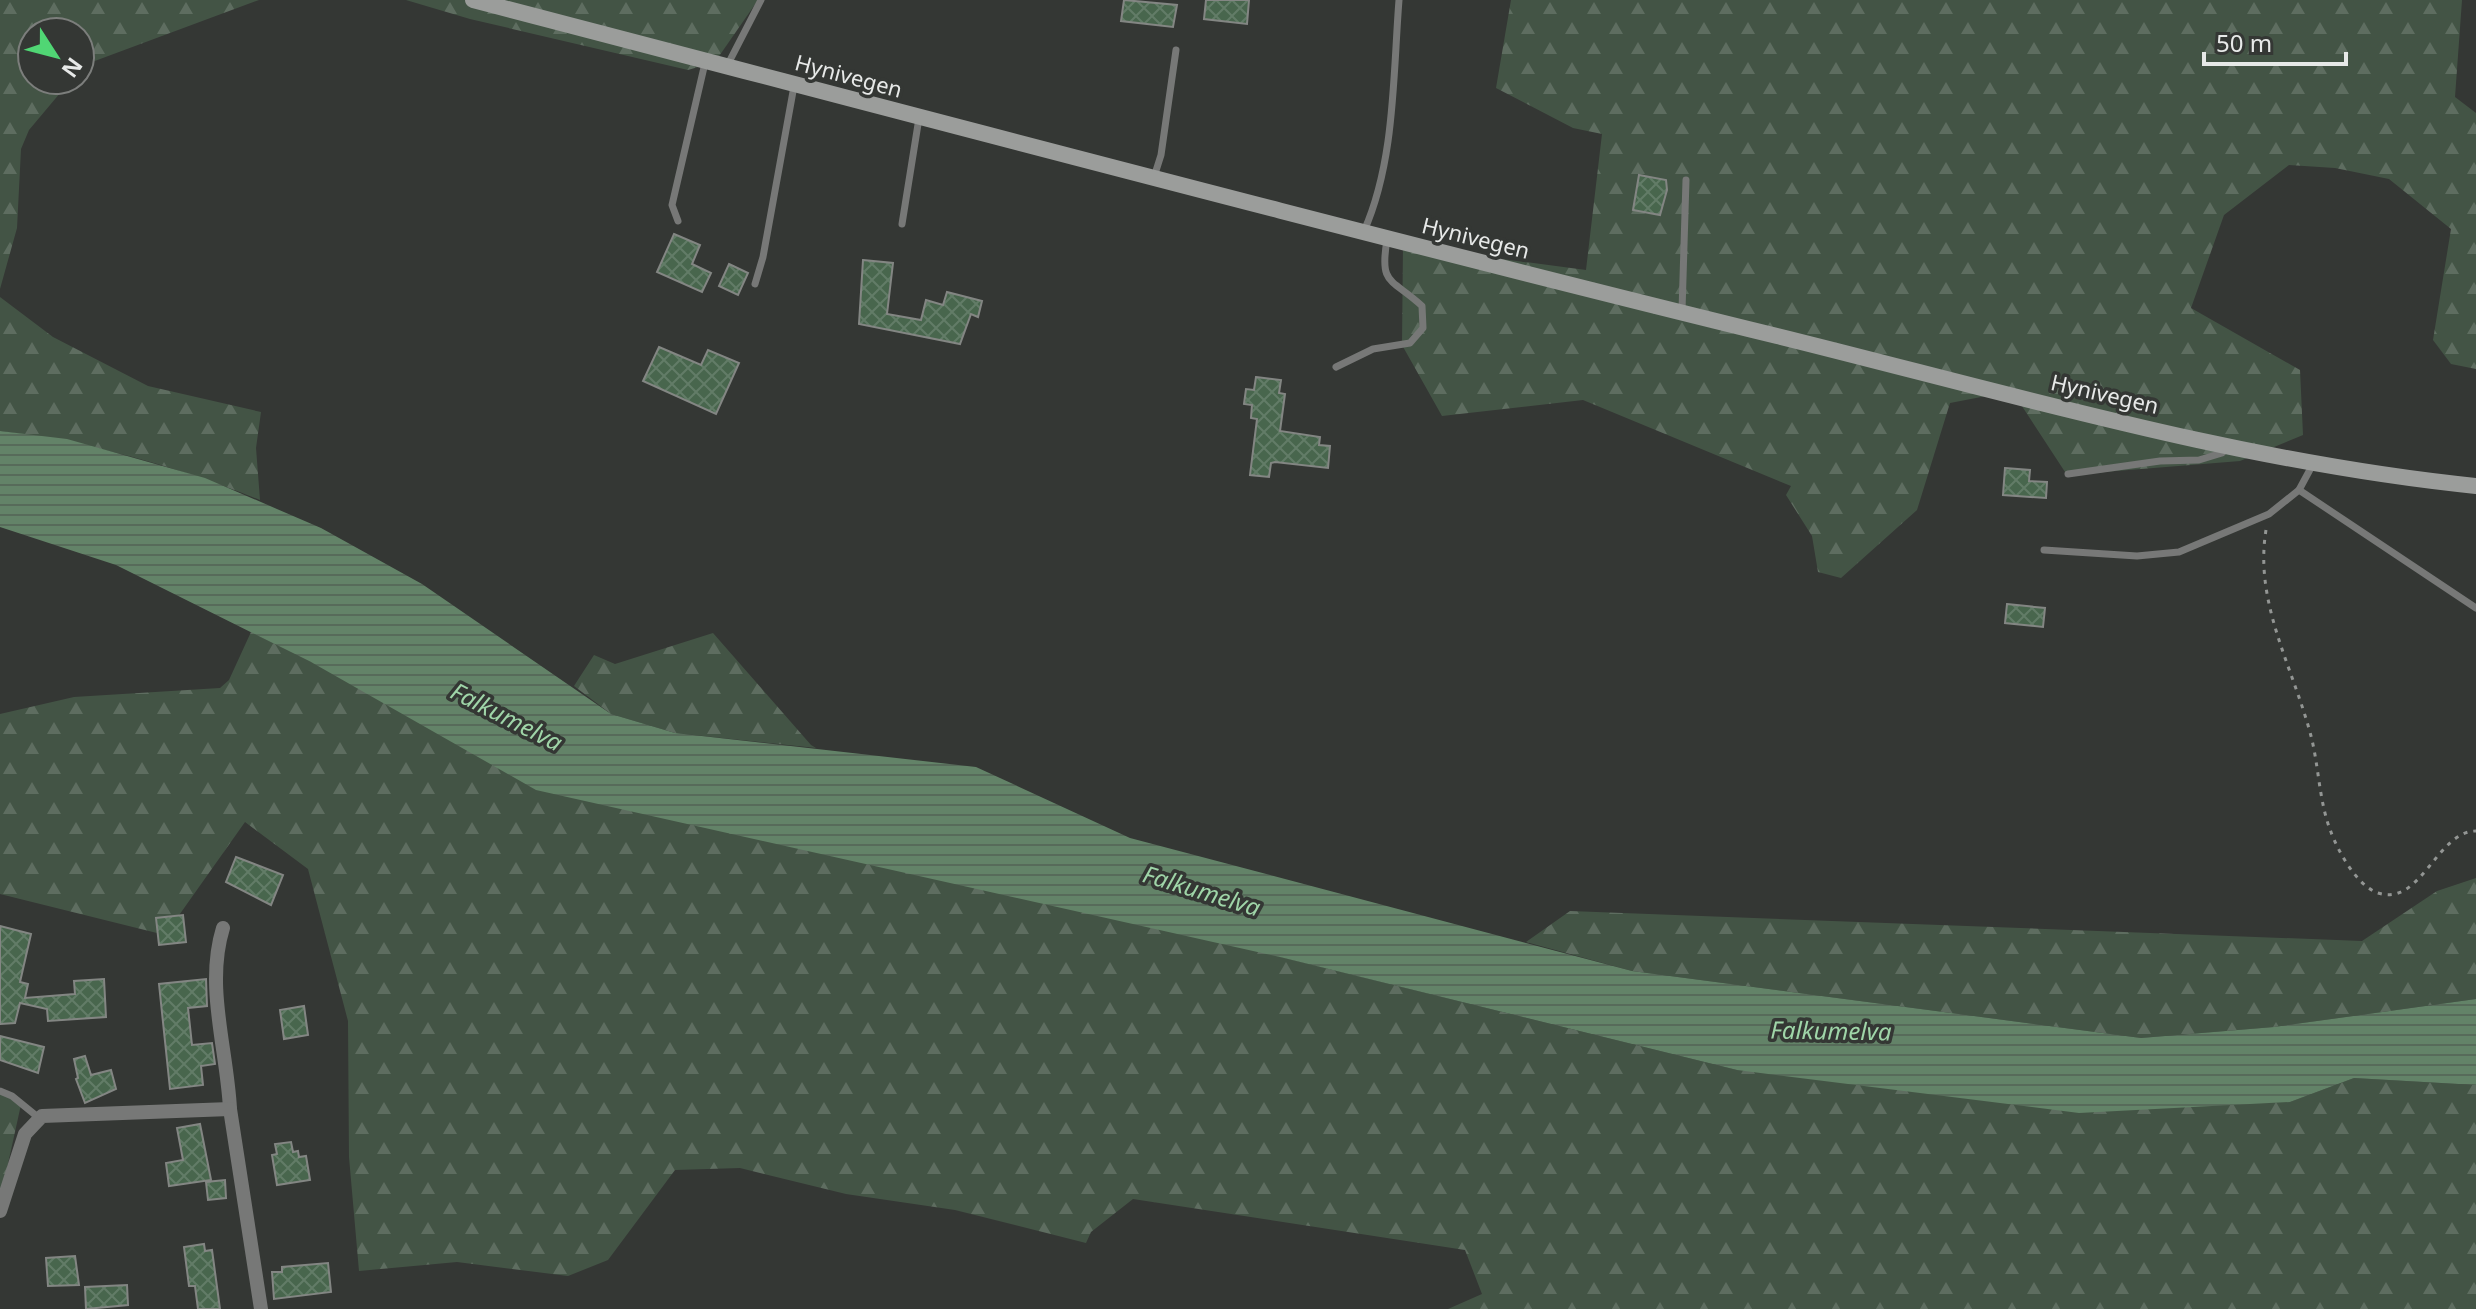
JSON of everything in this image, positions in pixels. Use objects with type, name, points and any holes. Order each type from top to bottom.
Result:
[{"type":"main road","name":"Hynivegen","points":[[473,0],[1682,313],[2229,445],[2314,463],[2476,486]]},
{"type":"street","points":[[223,928],[215,960],[215,983],[230,1109],[261,1309]]},
{"type":"street","points":[[0,1211],[25,1134],[39,1118],[51,1115],[230,1109]]},
{"type":"lane","points":[[727,66],[761,0]]},
{"type":"lane","points":[[1364,231],[1376,203],[1389,142],[1399,0]]},
{"type":"lane","points":[[1154,177],[1161,155],[1176,50]]},
{"type":"lane","points":[[678,221],[672,205],[705,60]]},
{"type":"lane","points":[[755,284],[765,249],[794,83]]},
{"type":"lane","points":[[902,224],[919,116]]},
{"type":"lane","points":[[1682,313],[1686,180]]},
{"type":"lane","points":[[1336,367],[1373,349],[1410,343],[1423,328],[1422,306],[1388,282],[1383,267],[1388,237]]},
{"type":"lane","points":[[2068,474],[2160,461],[2199,460],[2222,453],[2229,445]]},
{"type":"lane","points":[[2044,550],[2106,556],[2179,552],[2269,514],[2299,490],[2305,474],[2314,463]]},
{"type":"lane","points":[[2299,490],[2476,608]]},
{"type":"lane","points":[[0,1091],[39,1118]]},
{"type":"path","points":[[2269,514],[2263,547],[2268,610],[2311,735],[2330,831],[2343,856],[2366,887],[2390,894],[2403,890],[2415,880],[2449,843],[2468,831],[2476,831]]},
{"type":"green space","points":[[0,0],[259,0],[96,61],[96,16],[16,16],[16,96],[58,96],[29,130],[21,149],[17,228],[0,289]]},
{"type":"green space","points":[[406,0],[758,0],[715,62],[688,70],[470,19]]},
{"type":"green space","points":[[1511,0],[2462,0],[2455,97],[2476,113],[2476,369],[2451,364],[2433,340],[2451,229],[2389,179],[2335,168],[2289,165],[2224,215],[2191,308],[2300,370],[2303,435],[2240,461],[2067,475],[2012,391],[1950,403],[1917,510],[1841,578],[1818,572],[1812,536],[1786,495],[1791,486],[1583,400],[1442,416],[1402,345],[1403,246],[1586,270],[1602,134],[1573,128],[1496,88]]},
{"type":"green space","points":[[0,297],[53,337],[148,386],[261,412],[256,448],[260,500],[132,457],[0,431]]},
{"type":"green space","points":[[251,632],[311,662],[1281,957],[1737,1070],[2290,1102],[2354,1078],[2476,1085],[2476,1309],[1448,1309],[1482,1294],[1465,1250],[1133,1199],[1091,1232],[1086,1243],[955,1210],[846,1194],[740,1168],[675,1170],[608,1260],[568,1276],[457,1262],[359,1271],[349,1157],[348,1021],[308,869],[245,822],[165,935],[0,894],[0,714],[74,697],[220,688],[229,680]]},
{"type":"green space","points":[[713,633],[816,748],[675,733],[611,714],[574,686],[594,655],[615,664]]},
{"type":"green space","points":[[2476,878],[2476,999],[2274,1027],[2141,1038],[1632,971],[1526,942],[1570,911],[2362,941],[2437,891]]},
{"type":"green space","points":[[0,1092],[22,1100],[0,1200]]},
{"type":"water","name":"Falkumelva","points":[[0,431],[67,439],[205,478],[321,528],[422,584],[611,714],[675,733],[976,767],[1130,838],[1632,971],[2141,1038],[2274,1027],[2476,999],[2476,1085],[2354,1078],[2290,1102],[2079,1113],[1737,1070],[1280,957],[536,790],[311,662],[116,565],[0,527]]},
{"type":"building","points":[[1124,0],[1177,5],[1173,27],[1121,21]]},
{"type":"building","points":[[1206,0],[1249,0],[1247,24],[1204,19]]},
{"type":"building","points":[[1639,175],[1666,180],[1667,190],[1660,215],[1633,210]]},
{"type":"building","points":[[674,234],[700,245],[692,264],[711,273],[702,292],[657,272]]},
{"type":"building","points":[[863,260],[893,263],[887,314],[921,320],[926,300],[943,305],[947,292],[982,301],[978,317],[971,314],[960,344],[859,324]]},
{"type":"building","points":[[729,264],[748,273],[738,295],[719,286]]},
{"type":"building","points":[[659,347],[701,365],[708,350],[739,363],[716,414],[643,381]]},
{"type":"building","points":[[1256,377],[1281,380],[1279,393],[1285,394],[1280,431],[1320,437],[1319,445],[1330,446],[1328,468],[1275,462],[1271,463],[1269,477],[1250,475],[1257,419],[1251,418],[1252,405],[1244,404],[1246,389],[1254,390]]},
{"type":"building","points":[[2005,468],[2030,470],[2029,481],[2047,482],[2046,498],[2003,495]]},
{"type":"building","points":[[2007,604],[2045,608],[2043,627],[2005,623]]},
{"type":"building","points":[[236,857],[283,875],[271,905],[226,882]]},
{"type":"building","points":[[183,915],[186,942],[159,945],[156,918]]},
{"type":"building","points":[[0,926],[31,934],[20,982],[28,984],[25,998],[75,994],[74,981],[104,979],[106,1017],[48,1021],[47,1009],[20,1003],[15,1023],[0,1024]]},
{"type":"building","points":[[206,979],[207,1006],[188,1008],[192,1045],[212,1043],[215,1064],[201,1066],[203,1085],[170,1089],[159,984]]},
{"type":"building","points":[[304,1006],[308,1035],[284,1039],[280,1010]]},
{"type":"building","points":[[0,1036],[44,1047],[38,1073],[0,1060]]},
{"type":"building","points":[[85,1056],[91,1075],[111,1070],[116,1089],[85,1103],[76,1079],[74,1059]]},
{"type":"building","points":[[200,1124],[211,1180],[169,1186],[166,1163],[183,1160],[177,1128]]},
{"type":"building","points":[[291,1142],[293,1152],[298,1151],[299,1157],[306,1156],[310,1180],[277,1185],[272,1155],[277,1154],[275,1144]]},
{"type":"building","points":[[225,1180],[226,1198],[208,1200],[206,1182]]},
{"type":"building","points":[[204,1244],[205,1251],[212,1250],[220,1309],[198,1309],[195,1286],[189,1286],[184,1247]]},
{"type":"building","points":[[75,1256],[79,1285],[48,1286],[46,1258]]},
{"type":"building","points":[[328,1263],[331,1292],[274,1299],[272,1272],[282,1272],[282,1267]]},
{"type":"building","points":[[127,1285],[128,1305],[86,1309],[85,1287]]}]
